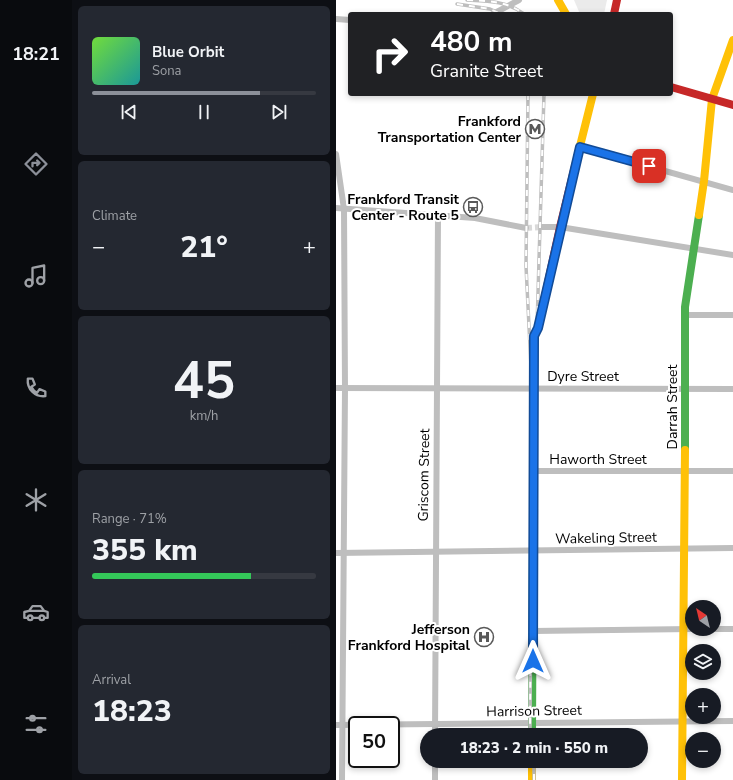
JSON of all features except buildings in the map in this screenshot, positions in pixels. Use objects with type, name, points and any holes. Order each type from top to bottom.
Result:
[{"type":"main road","points":[[558,0],[565,12]]},
{"type":"main road","points":[[614,12],[617,0]]},
{"type":"main road","name":"Darrah Street","points":[[687,600],[684,549],[685,307],[704,181],[712,98],[733,40]]},
{"type":"main road","points":[[673,88],[733,105]]},
{"type":"main road","points":[[532,728],[534,336],[538,328],[560,227],[593,96]]},
{"type":"main road","name":"Darrah Street","points":[[682,780],[683,722],[688,636]]},
{"type":"main road","points":[[532,768],[532,780]]},
{"type":"street","points":[[497,12],[519,0]]},
{"type":"street","points":[[336,20],[348,20]]},
{"type":"street","points":[[580,147],[733,190]]},
{"type":"street","points":[[336,154],[344,209],[343,552],[339,725],[342,780]]},
{"type":"street","points":[[336,208],[475,218],[526,228]]},
{"type":"street","name":"Griscom Street","points":[[435,728],[438,215]]},
{"type":"street","points":[[542,227],[560,227],[733,255]]},
{"type":"street","points":[[686,315],[733,316]]},
{"type":"street","name":"Dyre Street","points":[[336,388],[733,389]]},
{"type":"street","name":"Haworth Street","points":[[534,471],[733,471]]},
{"type":"street","name":"Wakeling Street","points":[[336,553],[733,548]]},
{"type":"street","points":[[533,631],[685,629]]},
{"type":"street","points":[[721,629],[733,629]]},
{"type":"street","name":"Harrison Street","points":[[339,725],[733,721]]},
{"type":"street","points":[[435,768],[435,780]]},
{"type":"shaded area","points":[[574,0],[607,0],[604,12],[579,12]]},
{"type":"tunnel","points":[[526,228],[542,227]]},
{"type":"railway","points":[[467,0],[490,1],[504,4],[521,12]]},
{"type":"railway","points":[[457,4],[490,9],[497,12]]},
{"type":"railway","points":[[528,96],[526,266],[532,387],[530,728]]},
{"type":"railway","points":[[536,360],[544,96]]},
{"type":"railway","points":[[534,768],[534,780]]},
{"type":"traffic: fast","points":[[685,450],[685,307],[699,215]]},
{"type":"traffic: fast","points":[[532,728],[534,343]]},
{"type":"traffic: slow","points":[[558,0],[565,12]]},
{"type":"traffic: slow","points":[[699,215],[712,99],[733,40]]},
{"type":"traffic: slow","points":[[575,166],[592,96]]},
{"type":"traffic: slow","points":[[682,780],[685,450]]},
{"type":"traffic: slow","points":[[532,768],[532,780]]},
{"type":"traffic: jam","points":[[614,12],[617,0]]},
{"type":"traffic: jam","points":[[673,88],[733,105]]},
{"type":"traffic: jam","points":[[534,343],[534,336],[538,328],[575,166]]},
{"type":"place","name":"Frankford Transportation Center","points":[[535,129]]},
{"type":"place","name":"Frankford Transit Center - Route 5","points":[[473,207]]},
{"type":"place","name":"Jefferson Frankford Hospital","points":[[484,637]]},
{"type":"route","points":[[533,661],[534,336],[538,328],[560,227],[580,147],[649,166]]}]
